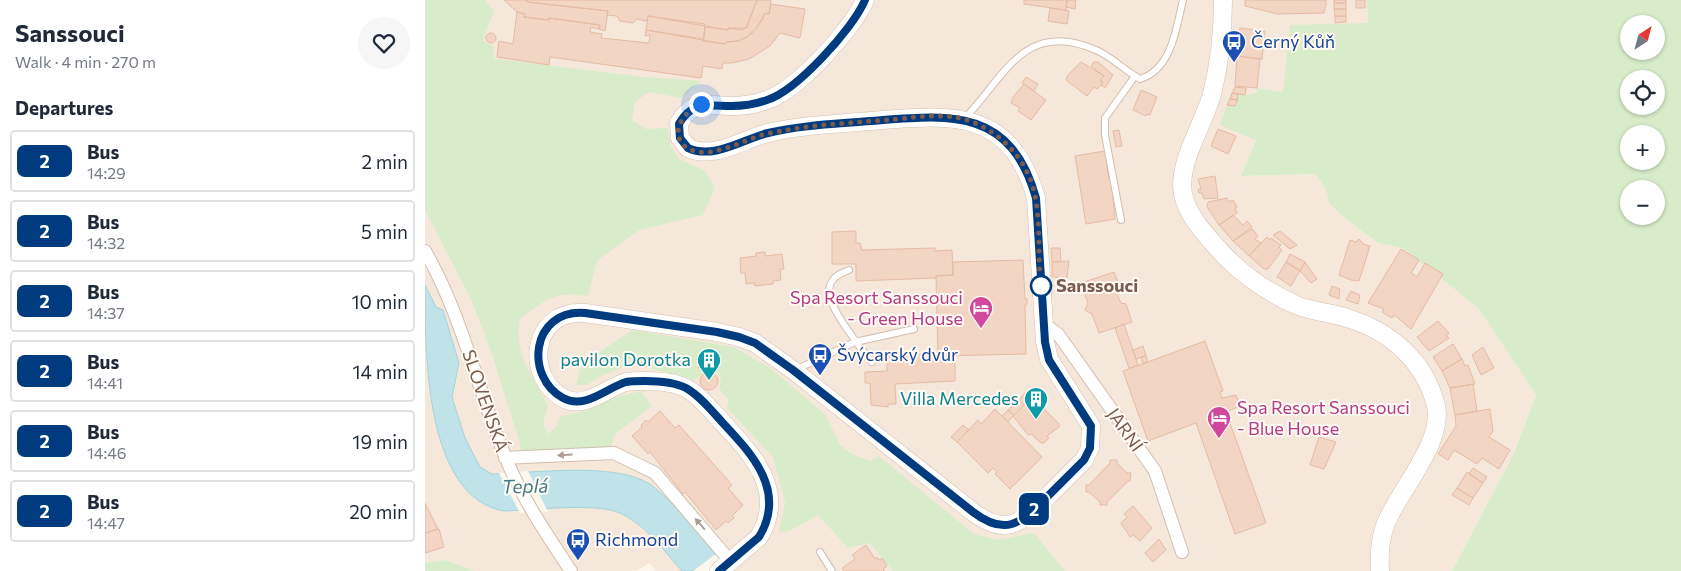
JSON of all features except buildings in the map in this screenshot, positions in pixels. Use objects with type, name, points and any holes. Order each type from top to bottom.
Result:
[{"type":"street","points":[[505,458],[614,453],[655,473],[728,567],[759,537],[769,512],[764,477],[751,453],[686,388],[645,381],[628,382],[591,399],[572,402],[562,398],[551,389],[543,378],[539,365],[542,336],[558,316],[566,313],[585,313],[739,337],[767,351],[982,519],[992,524],[1009,526],[1028,516],[1084,460],[1090,448],[1091,426],[1049,360],[1042,322],[1036,198],[1023,165],[1011,147],[991,132],[965,119],[937,116],[812,126],[769,133],[710,152],[694,151],[684,144],[680,138],[679,124],[693,108],[701,104],[732,106],[755,103],[786,91],[798,82],[842,33],[865,0]]},
{"type":"street","points":[[1223,0],[1221,47],[1212,95],[1185,168],[1183,195],[1189,212],[1228,261],[1255,284],[1298,306],[1346,317],[1378,329],[1409,354],[1430,386],[1437,410],[1432,437],[1424,457],[1386,523],[1381,544],[1380,571]]},
{"type":"street","name":"SLOVENSKÁ","points":[[425,251],[453,305],[505,458],[535,514],[571,571]]},
{"type":"street","name":"JARNÍ","points":[[1042,322],[1057,334],[1155,471],[1182,552]]},
{"type":"lane","points":[[965,119],[1013,60],[1033,46],[1045,42],[1070,41],[1098,50],[1140,79],[1150,76],[1161,67],[1169,51],[1183,0]]},
{"type":"lane","points":[[1121,220],[1105,135],[1105,118],[1135,76]]},
{"type":"lane","points":[[849,270],[836,276],[831,282],[830,298],[855,342],[872,362]]},
{"type":"lane","points":[[793,370],[855,342],[914,329]]},
{"type":"lane","points":[[819,552],[833,571]]},
{"type":"shaded area","points":[[425,0],[1367,0],[1368,23],[1283,92],[1258,88],[1257,93],[1245,95],[1256,140],[1241,176],[1315,174],[1325,187],[1329,203],[1342,216],[1378,243],[1403,248],[1478,308],[1536,395],[1514,453],[1452,571],[656,571],[650,563],[636,571],[476,571],[445,560],[425,563]]},
{"type":"green space","points":[[425,0],[485,0],[494,11],[483,41],[493,46],[495,59],[644,77],[701,81],[681,98],[649,92],[635,102],[632,120],[646,129],[668,128],[671,147],[679,159],[704,170],[715,187],[703,215],[639,230],[597,261],[588,296],[566,295],[551,298],[520,319],[519,343],[526,364],[548,406],[543,423],[548,434],[556,427],[560,417],[589,410],[606,400],[641,391],[652,406],[615,434],[610,449],[523,454],[492,354],[471,299],[425,210]]},
{"type":"green space","points":[[1367,0],[1681,0],[1681,571],[1452,571],[1514,453],[1536,395],[1478,308],[1403,248],[1378,243],[1342,216],[1329,203],[1325,187],[1315,174],[1241,176],[1256,140],[1220,125],[1231,93],[1245,95],[1257,93],[1257,88],[1283,92],[1290,25],[1368,23]]},
{"type":"green space","points":[[632,330],[734,347],[769,367],[826,415],[840,445],[852,454],[870,461],[879,456],[974,534],[997,540],[1034,533],[1065,571],[893,571],[870,543],[848,548],[818,515],[789,531],[779,533],[785,502],[773,457],[727,408],[729,401],[719,388],[721,379],[717,372],[706,372],[693,380],[649,368],[626,366],[603,375],[587,385],[576,385],[581,365]]},
{"type":"green space","points":[[445,560],[476,571],[425,571],[425,563]]},
{"type":"water","name":"Teplá","points":[[425,285],[436,307],[443,310],[459,363],[452,397],[465,438],[480,467],[492,474],[573,470],[594,471],[633,477],[648,483],[668,500],[729,571],[682,571],[636,522],[607,509],[578,507],[504,511],[478,500],[458,480],[444,452],[435,419],[429,384],[426,348]]},
{"type":"pier","points":[[528,471],[548,512],[520,513],[499,473]]},
{"type":"pier","points":[[717,553],[730,571],[693,571]]},
{"type":"bus line","name":"2","points":[[719,571],[759,537],[769,512],[764,477],[751,453],[695,394],[686,388],[676,385],[662,382],[628,382],[591,399],[572,402],[562,398],[551,389],[543,378],[544,375],[539,365],[539,348],[542,336],[546,328],[558,316],[574,312],[585,313],[717,332],[755,343],[793,370],[982,519],[992,524],[1009,526],[1023,520],[1084,460],[1090,448],[1092,440],[1091,426],[1049,360],[1045,342],[1036,198],[1031,182],[1018,156],[1001,139],[965,119],[937,116],[812,126],[769,133],[703,153],[688,148],[680,138],[678,130],[682,117],[701,104],[742,105],[768,100],[786,91],[798,82],[842,33],[865,0]]},
{"type":"place","name":"Černý Kůň","points":[[1234,63]]},
{"type":"place","name":"Sanssouci","points":[[1041,286]]},
{"type":"place","name":"Spa Resort Sanssouci - Green House","points":[[981,329]]},
{"type":"place","name":"Švýcarský dvůr","points":[[820,376]]},
{"type":"place","name":"pavilon Dorotka","points":[[709,381]]},
{"type":"place","name":"Villa Mercedes","points":[[1036,420]]},
{"type":"place","name":"Spa Resort Sanssouci - Blue House","points":[[1219,439]]},
{"type":"place","name":"Richmond","points":[[578,561]]},
{"type":"route","points":[[701,104],[682,117],[678,130],[680,138],[688,148],[703,153],[769,133],[812,126],[937,116],[965,119],[978,125],[1011,147],[1018,156],[1031,182],[1036,198],[1041,286]]}]
